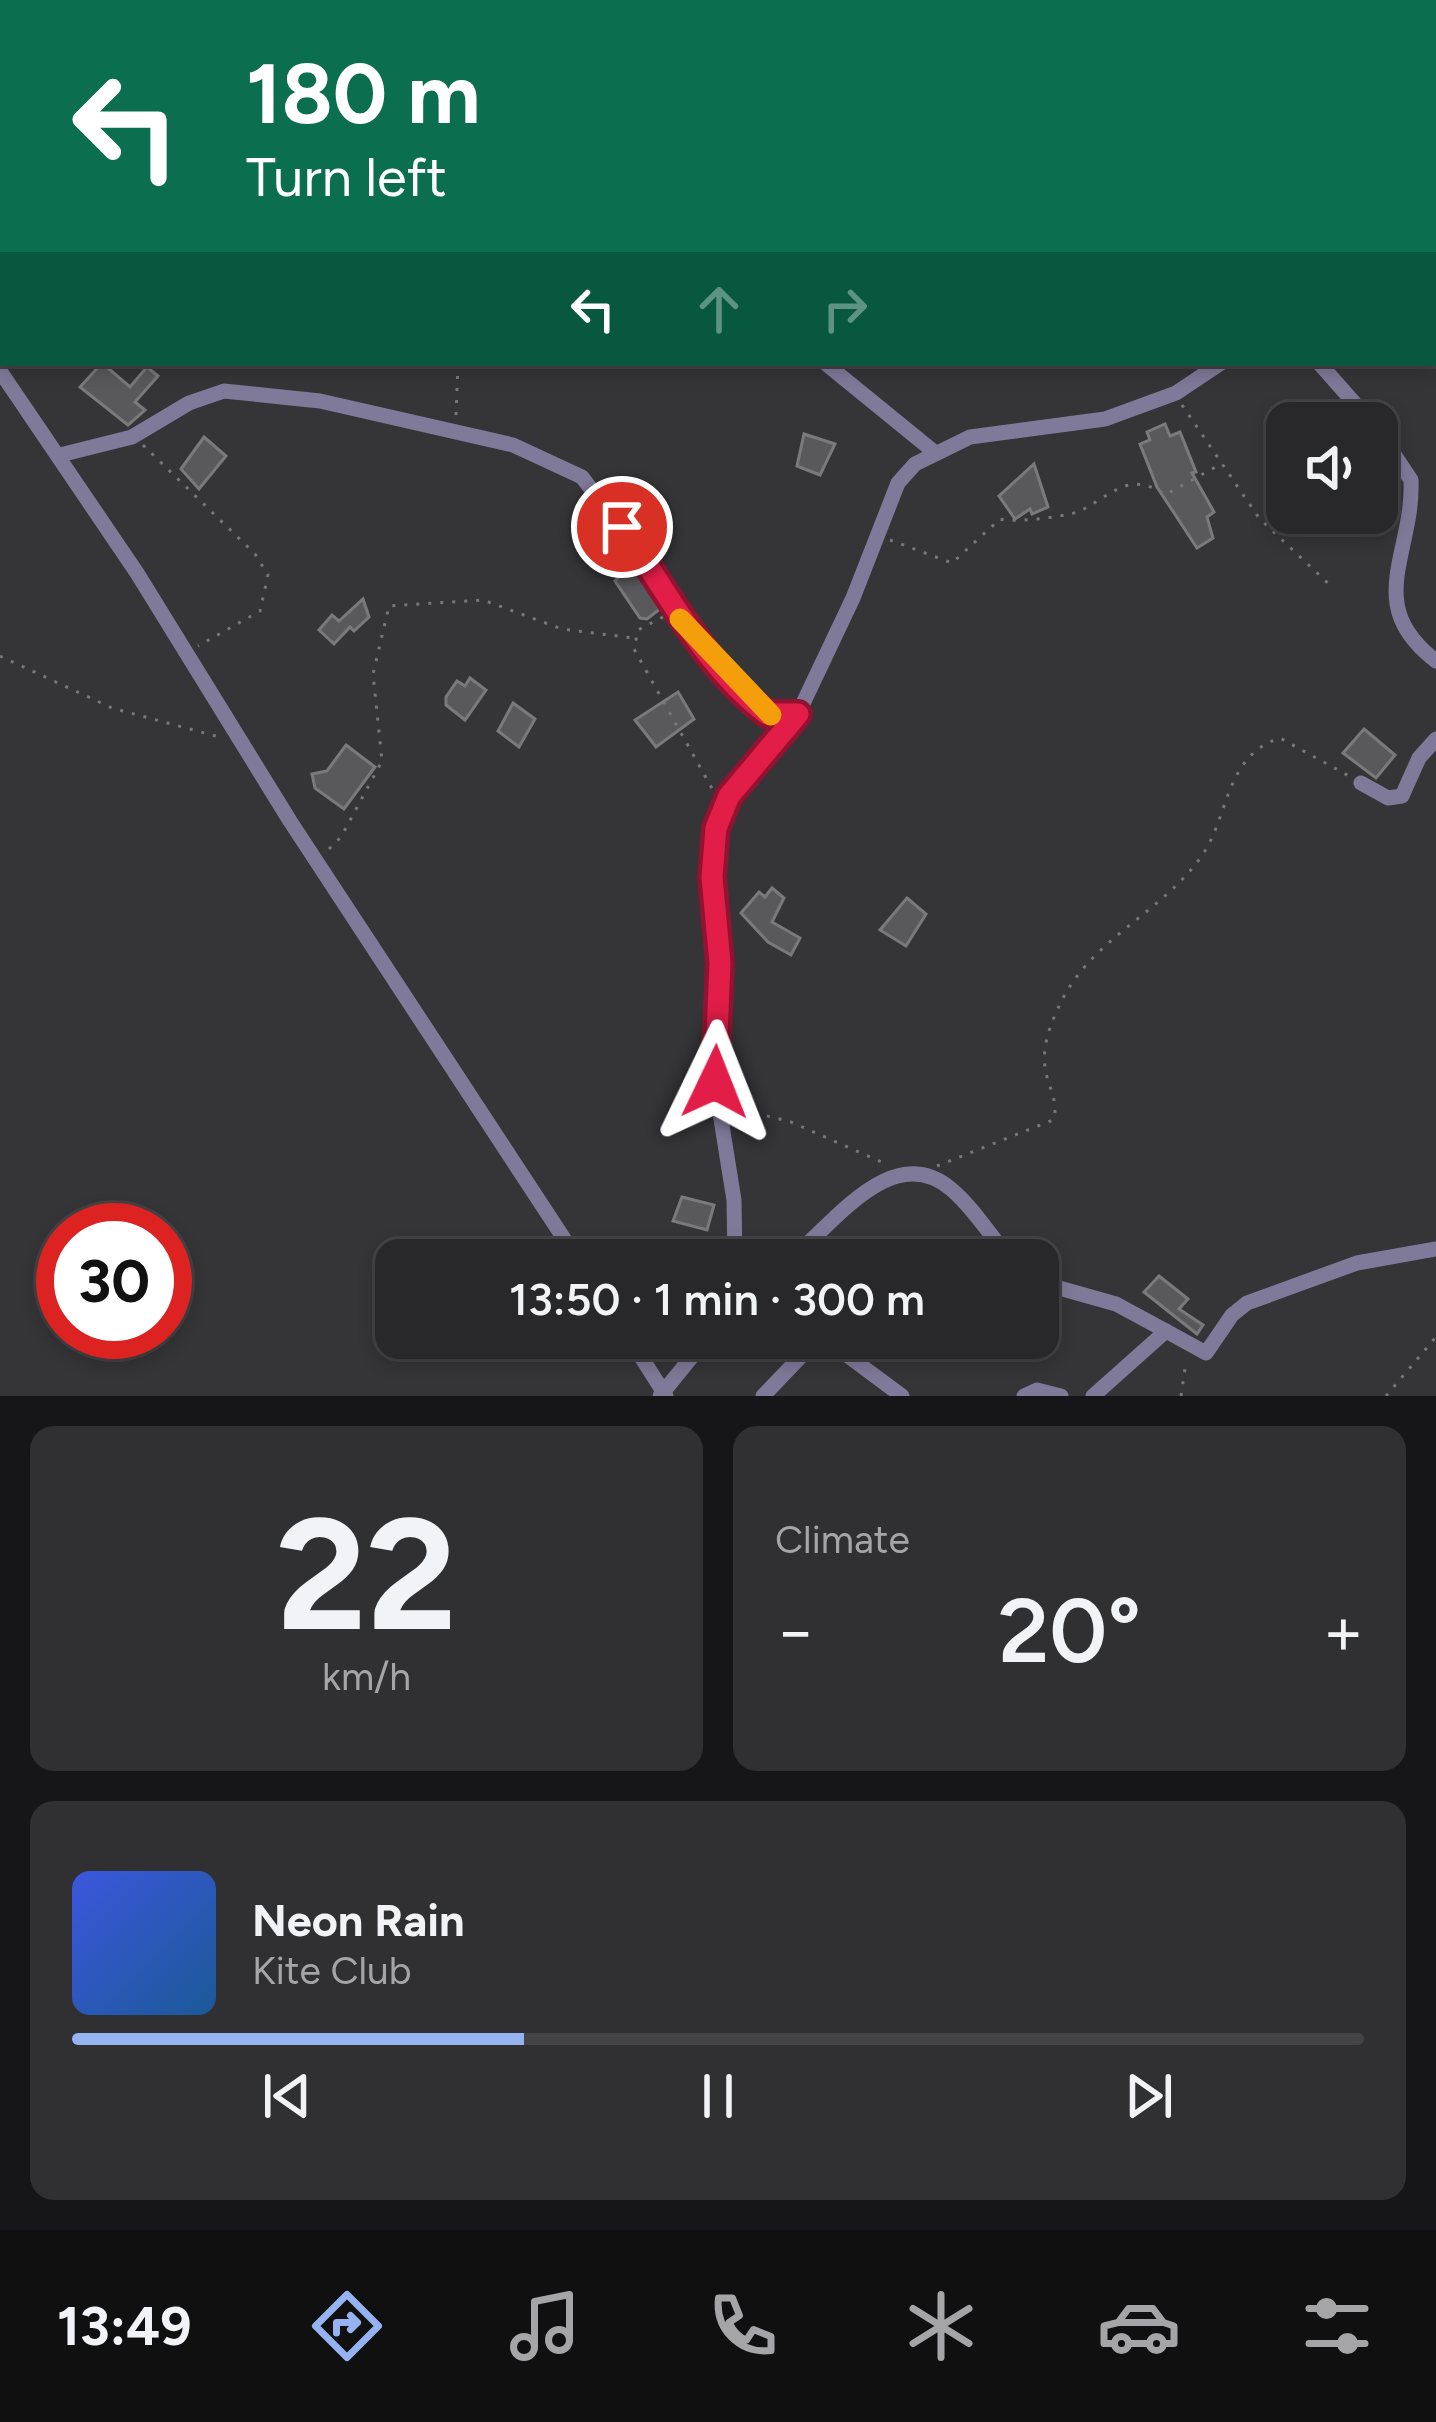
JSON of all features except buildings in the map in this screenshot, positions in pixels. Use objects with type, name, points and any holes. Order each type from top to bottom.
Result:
[{"type":"street","points":[[829,366],[933,451]]},
{"type":"street","points":[[735,1239],[714,1050],[720,963],[712,877],[721,810],[798,714],[898,483],[933,451],[1007,430],[1105,419],[1176,393],[1216,366]]},
{"type":"street","points":[[1322,366],[1354,402]]},
{"type":"street","points":[[0,371],[189,653],[314,859],[564,1239]]},
{"type":"street","points":[[60,455],[132,437],[189,403],[224,392],[320,401],[513,446],[582,477],[644,559],[675,611],[759,708],[776,717],[798,714]]},
{"type":"street","points":[[1398,460],[1411,480],[1396,617],[1411,642],[1436,661]]},
{"type":"street","points":[[1361,783],[1388,798],[1402,796],[1419,758],[1436,739]]},
{"type":"street","points":[[812,1239],[860,1196],[903,1173],[921,1173],[962,1200],[994,1239]]},
{"type":"street","points":[[1059,1288],[1116,1304],[1191,1348],[1212,1350],[1232,1315],[1247,1303],[1358,1263],[1436,1250]]},
{"type":"street","points":[[1093,1396],[1166,1331]]},
{"type":"street","points":[[763,1396],[806,1351],[828,1341],[902,1396]]},
{"type":"street","points":[[641,1359],[663,1395],[691,1359]]},
{"type":"street","points":[[1024,1396],[1037,1390],[1061,1396]]},
{"type":"path","points":[[458,366],[460,431]]},
{"type":"path","points":[[1176,393],[1278,540],[1333,587]]},
{"type":"path","points":[[132,437],[169,465],[255,554],[268,575],[260,611],[225,626],[189,653]]},
{"type":"path","points":[[877,534],[952,563],[1000,519],[1012,523],[1075,512],[1101,494],[1131,486],[1151,485],[1165,495],[1221,464]]},
{"type":"path","points":[[314,859],[341,837],[382,761],[373,674],[389,606],[483,600],[562,628],[633,638]]},
{"type":"path","points":[[633,638],[646,624],[675,611]]},
{"type":"path","points":[[633,638],[641,665],[703,767],[721,810]]},
{"type":"path","points":[[0,656],[112,708],[244,743]]},
{"type":"path","points":[[921,1173],[1052,1120],[1057,1110],[1044,1052],[1060,1003],[1089,959],[1199,860],[1221,822],[1233,777],[1250,757],[1280,738],[1361,783]]},
{"type":"path","points":[[718,1104],[791,1122],[903,1173]]},
{"type":"path","points":[[1387,1396],[1436,1337]]},
{"type":"path","points":[[1181,1396],[1180,1377],[1191,1348]]},
{"type":"slow traffic","points":[[680,619],[734,682],[771,715]]},
{"type":"route","points":[[622,527],[688,631],[734,682],[767,714],[798,714],[729,796],[716,828],[712,877],[720,963],[715,1082]]}]
